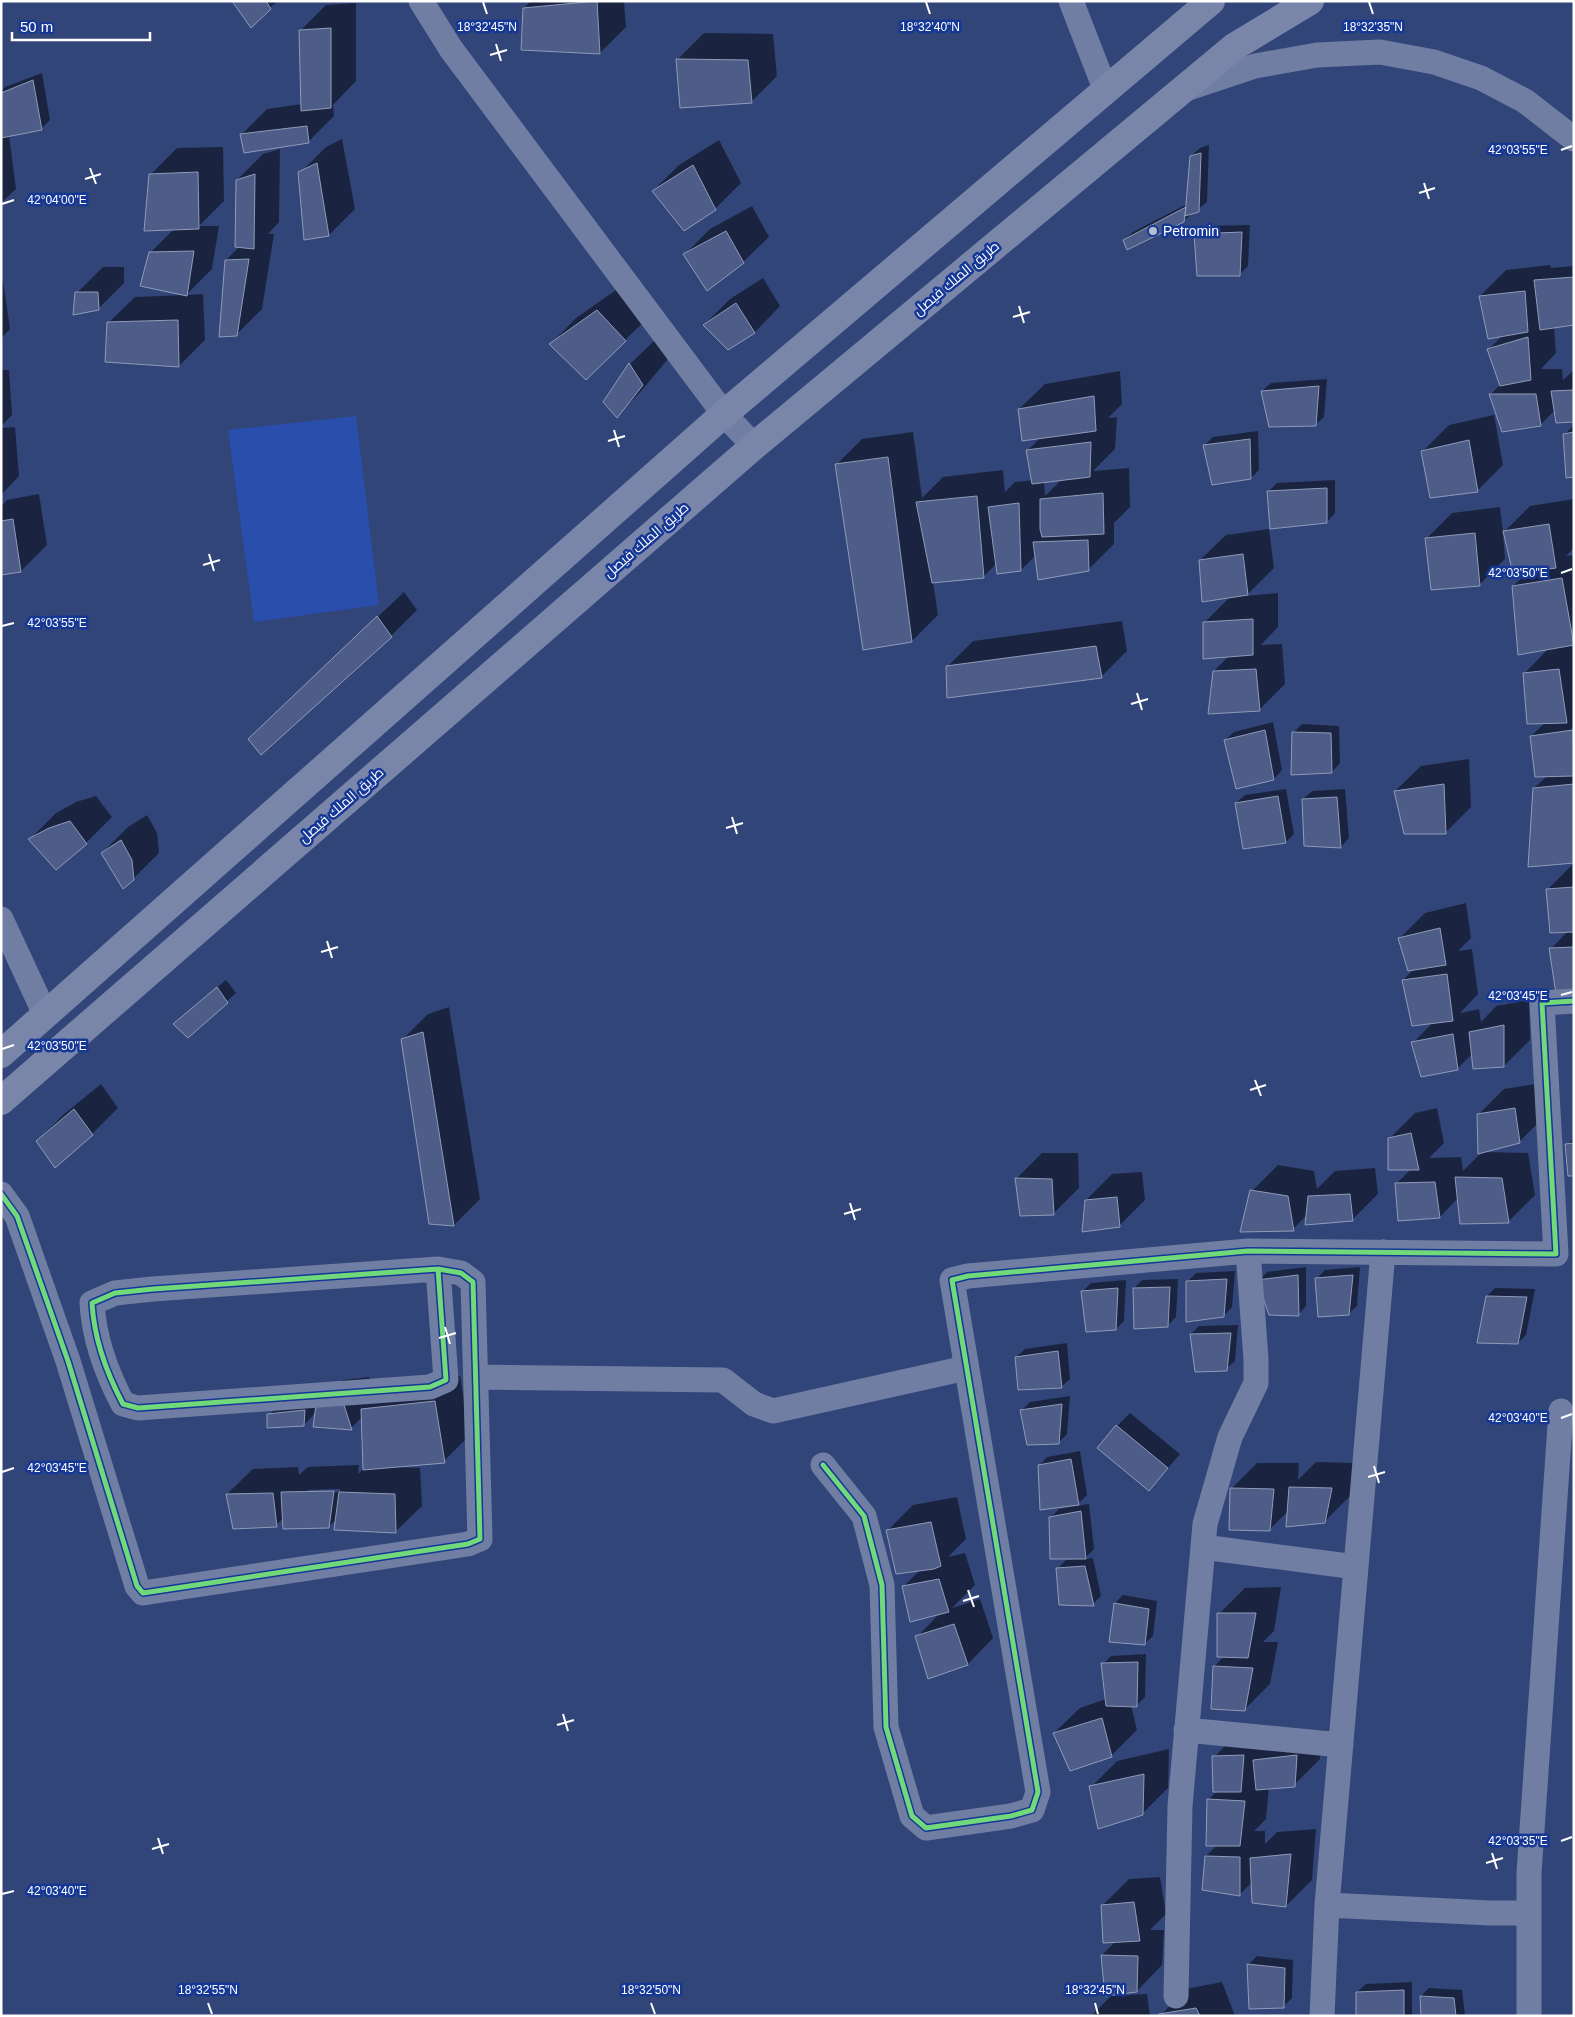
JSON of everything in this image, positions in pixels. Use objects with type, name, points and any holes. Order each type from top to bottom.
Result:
[{"type":"main road","points":[[1,1054],[724,414],[1211,1]]},
{"type":"main road","name":"طريق الملك فيصل","points":[[1,1101],[754,446],[1234,47],[1310,1]]},
{"type":"street","points":[[420,1],[450,49],[724,414],[754,446]]},
{"type":"street","points":[[1072,1],[1106,90]]},
{"type":"street","points":[[1179,92],[1255,66],[1317,55],[1380,52],[1434,62],[1481,78],[1525,101],[1574,139]]},
{"type":"street","points":[[1,918],[45,1014]]},
{"type":"street","points":[[823,1464],[864,1516],[882,1585],[886,1727],[912,1816],[926,1828],[1011,1816],[1032,1810],[1038,1792],[952,1280],[968,1276],[1248,1251],[1556,1254],[1542,1003],[1574,1001]]},
{"type":"street","points":[[1,1194],[17,1216],[68,1361],[137,1586],[143,1592],[468,1544],[480,1540],[473,1282],[461,1274],[438,1269],[153,1289],[115,1294],[92,1303],[94,1328],[112,1383],[122,1404],[138,1408],[430,1387],[446,1380],[438,1269]]},
{"type":"street","points":[[1176,1996],[1180,1806],[1205,1524],[1230,1437],[1256,1383],[1248,1251]]},
{"type":"street","points":[[1322,2016],[1327,1905],[1382,1252]]},
{"type":"street","points":[[476,1377],[723,1380],[754,1404],[773,1411],[966,1368]]},
{"type":"street","points":[[1529,2016],[1529,1873],[1561,1411]]},
{"type":"street","points":[[1203,1547],[1356,1568]]},
{"type":"street","points":[[1186,1730],[1341,1745]]},
{"type":"street","points":[[1327,1905],[1528,1913]]},
{"type":"shaded area","points":[[356,416],[379,605],[254,622],[228,430]]},
{"type":"building","points":[[232,1],[266,1],[271,9],[251,28]]},
{"type":"building","points":[[597,1],[600,54],[521,50],[523,8]]},
{"type":"building","points":[[331,28],[331,108],[301,111],[299,30]]},
{"type":"building","points":[[676,59],[748,60],[752,103],[680,108]]},
{"type":"building","points":[[33,80],[42,130],[1,138],[1,93]]},
{"type":"building","points":[[307,126],[309,143],[244,153],[240,134]]},
{"type":"building","points":[[1201,153],[1199,212],[1185,216],[1190,156]]},
{"type":"building","points":[[317,163],[329,236],[304,240],[298,172]]},
{"type":"building","points":[[693,165],[716,210],[684,231],[652,191]]},
{"type":"building","points":[[198,172],[199,229],[144,231],[149,174]]},
{"type":"building","points":[[255,174],[254,249],[235,247],[236,180]]},
{"type":"building","name":"Petromin","points":[[1186,207],[1184,222],[1127,250],[1123,240]]},
{"type":"building","points":[[726,231],[744,263],[707,291],[683,254]]},
{"type":"building","points":[[1242,232],[1240,276],[1197,276],[1194,234]]},
{"type":"building","points":[[194,251],[187,296],[140,286],[149,252]]},
{"type":"building","points":[[249,259],[237,336],[219,337],[225,260]]},
{"type":"building","points":[[1574,277],[1574,325],[1540,330],[1534,280]]},
{"type":"building","points":[[1525,291],[1528,332],[1488,339],[1479,296]]},
{"type":"building","points":[[75,292],[98,292],[99,310],[73,315]]},
{"type":"building","points":[[736,303],[755,333],[728,350],[703,325]]},
{"type":"building","points":[[597,310],[626,341],[586,380],[549,344]]},
{"type":"building","points":[[178,320],[179,367],[105,362],[107,322]]},
{"type":"building","points":[[1528,337],[1531,380],[1500,386],[1487,349]]},
{"type":"building","points":[[629,363],[643,385],[617,418],[603,402]]},
{"type":"building","points":[[1319,386],[1316,426],[1269,427],[1261,391]]},
{"type":"building","points":[[1574,390],[1574,422],[1556,423],[1551,391]]},
{"type":"building","points":[[1489,394],[1536,394],[1541,426],[1502,432]]},
{"type":"building","points":[[1094,396],[1096,431],[1022,441],[1018,409]]},
{"type":"building","points":[[1574,432],[1574,477],[1566,478],[1563,434]]},
{"type":"building","points":[[1250,439],[1251,479],[1212,485],[1203,445]]},
{"type":"building","points":[[1469,440],[1478,492],[1430,498],[1421,451]]},
{"type":"building","points":[[1091,442],[1090,477],[1032,484],[1026,450]]},
{"type":"building","points":[[888,457],[912,642],[863,650],[835,464]]},
{"type":"building","points":[[1327,488],[1327,523],[1270,529],[1267,491]]},
{"type":"building","points":[[1103,493],[1104,534],[1042,537],[1040,529],[1040,499]]},
{"type":"building","points":[[977,496],[984,578],[932,583],[916,502]]},
{"type":"building","points":[[1019,503],[1021,571],[997,574],[988,507]]},
{"type":"building","points":[[13,519],[21,572],[1,575],[1,521]]},
{"type":"building","points":[[1549,524],[1556,568],[1513,574],[1503,531]]},
{"type":"building","points":[[1475,533],[1480,586],[1431,590],[1425,538]]},
{"type":"building","points":[[1088,540],[1089,571],[1038,580],[1033,542]]},
{"type":"building","points":[[1243,554],[1248,595],[1202,602],[1199,560]]},
{"type":"building","points":[[1562,578],[1574,645],[1518,655],[1512,586]]},
{"type":"building","points":[[377,616],[392,637],[261,755],[248,739]]},
{"type":"building","points":[[1253,619],[1253,655],[1203,659],[1203,622]]},
{"type":"building","points":[[1096,646],[1102,678],[947,698],[946,666]]},
{"type":"building","points":[[1256,669],[1260,711],[1208,714],[1213,671]]},
{"type":"building","points":[[1559,669],[1567,723],[1527,724],[1523,673]]},
{"type":"building","points":[[1265,730],[1274,780],[1236,789],[1224,740]]},
{"type":"building","points":[[1573,730],[1574,776],[1535,777],[1530,736]]},
{"type":"building","points":[[1292,732],[1331,733],[1332,773],[1291,775]]},
{"type":"building","points":[[1444,784],[1446,834],[1404,834],[1394,791]]},
{"type":"building","points":[[1574,784],[1574,863],[1528,867],[1533,788]]},
{"type":"building","points":[[1278,796],[1286,843],[1243,849],[1235,803]]},
{"type":"building","points":[[1337,797],[1341,848],[1304,846],[1302,799]]},
{"type":"building","points":[[70,821],[87,844],[56,870],[28,839],[49,828]]},
{"type":"building","points":[[121,840],[132,860],[134,880],[123,889],[101,853]]},
{"type":"building","points":[[1574,887],[1574,932],[1550,933],[1546,889]]},
{"type":"building","points":[[1440,928],[1446,965],[1408,971],[1398,938]]},
{"type":"building","points":[[1574,947],[1574,993],[1556,994],[1549,948]]},
{"type":"building","points":[[1447,974],[1453,1021],[1412,1026],[1402,980]]},
{"type":"building","points":[[217,987],[228,1003],[188,1038],[173,1024]]},
{"type":"building","points":[[1504,1025],[1504,1067],[1473,1069],[1469,1032]]},
{"type":"building","points":[[423,1032],[454,1226],[429,1224],[401,1039]]},
{"type":"building","points":[[1453,1034],[1458,1070],[1421,1077],[1411,1042]]},
{"type":"building","points":[[1515,1108],[1520,1143],[1478,1154],[1477,1114]]},
{"type":"building","points":[[74,1109],[93,1135],[55,1168],[36,1141]]},
{"type":"building","points":[[1411,1133],[1419,1170],[1388,1170],[1388,1138]]},
{"type":"building","points":[[1574,1143],[1574,1176],[1568,1176],[1565,1144]]},
{"type":"building","points":[[1455,1177],[1502,1178],[1509,1223],[1460,1224]]},
{"type":"building","points":[[1015,1178],[1052,1179],[1054,1215],[1020,1216]]},
{"type":"building","points":[[1435,1182],[1440,1218],[1398,1221],[1395,1183]]},
{"type":"building","points":[[1250,1190],[1288,1196],[1294,1231],[1240,1232]]},
{"type":"building","points":[[1350,1194],[1353,1221],[1305,1225],[1308,1196]]},
{"type":"building","points":[[1117,1197],[1120,1227],[1082,1232],[1085,1200]]},
{"type":"building","points":[[1298,1275],[1299,1316],[1269,1315],[1257,1280]]},
{"type":"building","points":[[1353,1275],[1349,1315],[1318,1317],[1315,1278]]},
{"type":"building","points":[[1227,1279],[1224,1317],[1186,1322],[1186,1281]]},
{"type":"building","points":[[1170,1287],[1168,1327],[1134,1329],[1133,1288]]},
{"type":"building","points":[[1118,1288],[1116,1330],[1086,1332],[1081,1291]]},
{"type":"building","points":[[1486,1296],[1527,1297],[1518,1344],[1477,1343]]},
{"type":"building","points":[[1231,1333],[1227,1371],[1195,1372],[1190,1334]]},
{"type":"building","points":[[1058,1351],[1062,1388],[1018,1390],[1015,1357]]},
{"type":"building","points":[[435,1401],[445,1463],[363,1470],[361,1409]]},
{"type":"building","points":[[343,1402],[352,1430],[313,1427],[316,1405]]},
{"type":"building","points":[[1062,1404],[1059,1444],[1027,1445],[1020,1410]]},
{"type":"building","points":[[305,1410],[304,1426],[267,1428],[267,1414]]},
{"type":"building","points":[[1116,1425],[1168,1468],[1149,1491],[1097,1448]]},
{"type":"building","points":[[1071,1459],[1079,1505],[1040,1510],[1038,1465]]},
{"type":"building","points":[[1289,1487],[1332,1488],[1325,1523],[1286,1527]]},
{"type":"building","points":[[1230,1488],[1274,1489],[1270,1531],[1229,1530]]},
{"type":"building","points":[[334,1491],[329,1528],[283,1529],[281,1492]]},
{"type":"building","points":[[339,1492],[395,1494],[396,1533],[334,1530]]},
{"type":"building","points":[[273,1493],[277,1527],[233,1529],[226,1494]]},
{"type":"building","points":[[1081,1511],[1086,1559],[1050,1559],[1049,1517]]},
{"type":"building","points":[[931,1522],[941,1566],[934,1569],[896,1574],[886,1530]]},
{"type":"building","points":[[1085,1566],[1094,1606],[1059,1605],[1056,1568]]},
{"type":"building","points":[[939,1579],[949,1612],[910,1622],[902,1586]]},
{"type":"building","points":[[1114,1603],[1149,1609],[1145,1645],[1109,1642]]},
{"type":"building","points":[[1217,1613],[1256,1613],[1248,1658],[1217,1657]]},
{"type":"building","points":[[954,1624],[968,1665],[928,1679],[915,1636]]},
{"type":"building","points":[[1138,1662],[1137,1707],[1106,1706],[1101,1663]]},
{"type":"building","points":[[1213,1666],[1253,1668],[1245,1711],[1211,1709]]},
{"type":"building","points":[[1102,1718],[1112,1757],[1070,1771],[1053,1733]]},
{"type":"building","points":[[1244,1755],[1241,1792],[1213,1792],[1212,1756]]},
{"type":"building","points":[[1297,1755],[1295,1787],[1256,1790],[1253,1760]]},
{"type":"building","points":[[1144,1774],[1143,1815],[1098,1829],[1089,1786]]},
{"type":"building","points":[[1207,1799],[1245,1801],[1240,1846],[1206,1846]]},
{"type":"building","points":[[1291,1854],[1286,1907],[1252,1903],[1250,1858]]},
{"type":"building","points":[[1205,1856],[1240,1857],[1240,1896],[1202,1890]]},
{"type":"building","points":[[1134,1902],[1140,1941],[1103,1943],[1101,1905]]},
{"type":"building","points":[[1101,1955],[1138,1956],[1137,1992],[1105,1996]]},
{"type":"building","points":[[1247,1964],[1285,1968],[1284,2008],[1249,2009]]},
{"type":"building","points":[[1404,1990],[1404,2016],[1356,2016],[1356,1992]]},
{"type":"building","points":[[1420,1996],[1454,1998],[1456,2016],[1421,2016]]},
{"type":"building","points":[[1196,2008],[1200,2016],[1159,2016],[1159,2014]]},
{"type":"cycle path","points":[[823,1465],[864,1516],[882,1585],[886,1727],[912,1816],[926,1828],[1011,1816],[1032,1810],[1038,1792],[952,1280],[968,1276],[1248,1251],[1556,1254],[1542,1003],[1574,1001]]},
{"type":"cycle path","points":[[1,1194],[17,1216],[68,1361],[137,1586],[143,1593],[468,1544],[480,1539],[473,1282],[461,1273],[438,1269],[153,1289],[115,1293],[92,1303],[98,1342],[111,1380],[123,1404],[138,1408],[430,1387],[446,1380],[438,1269]]},
{"type":"place","name":"Petromin","points":[[1153,231]]}]
